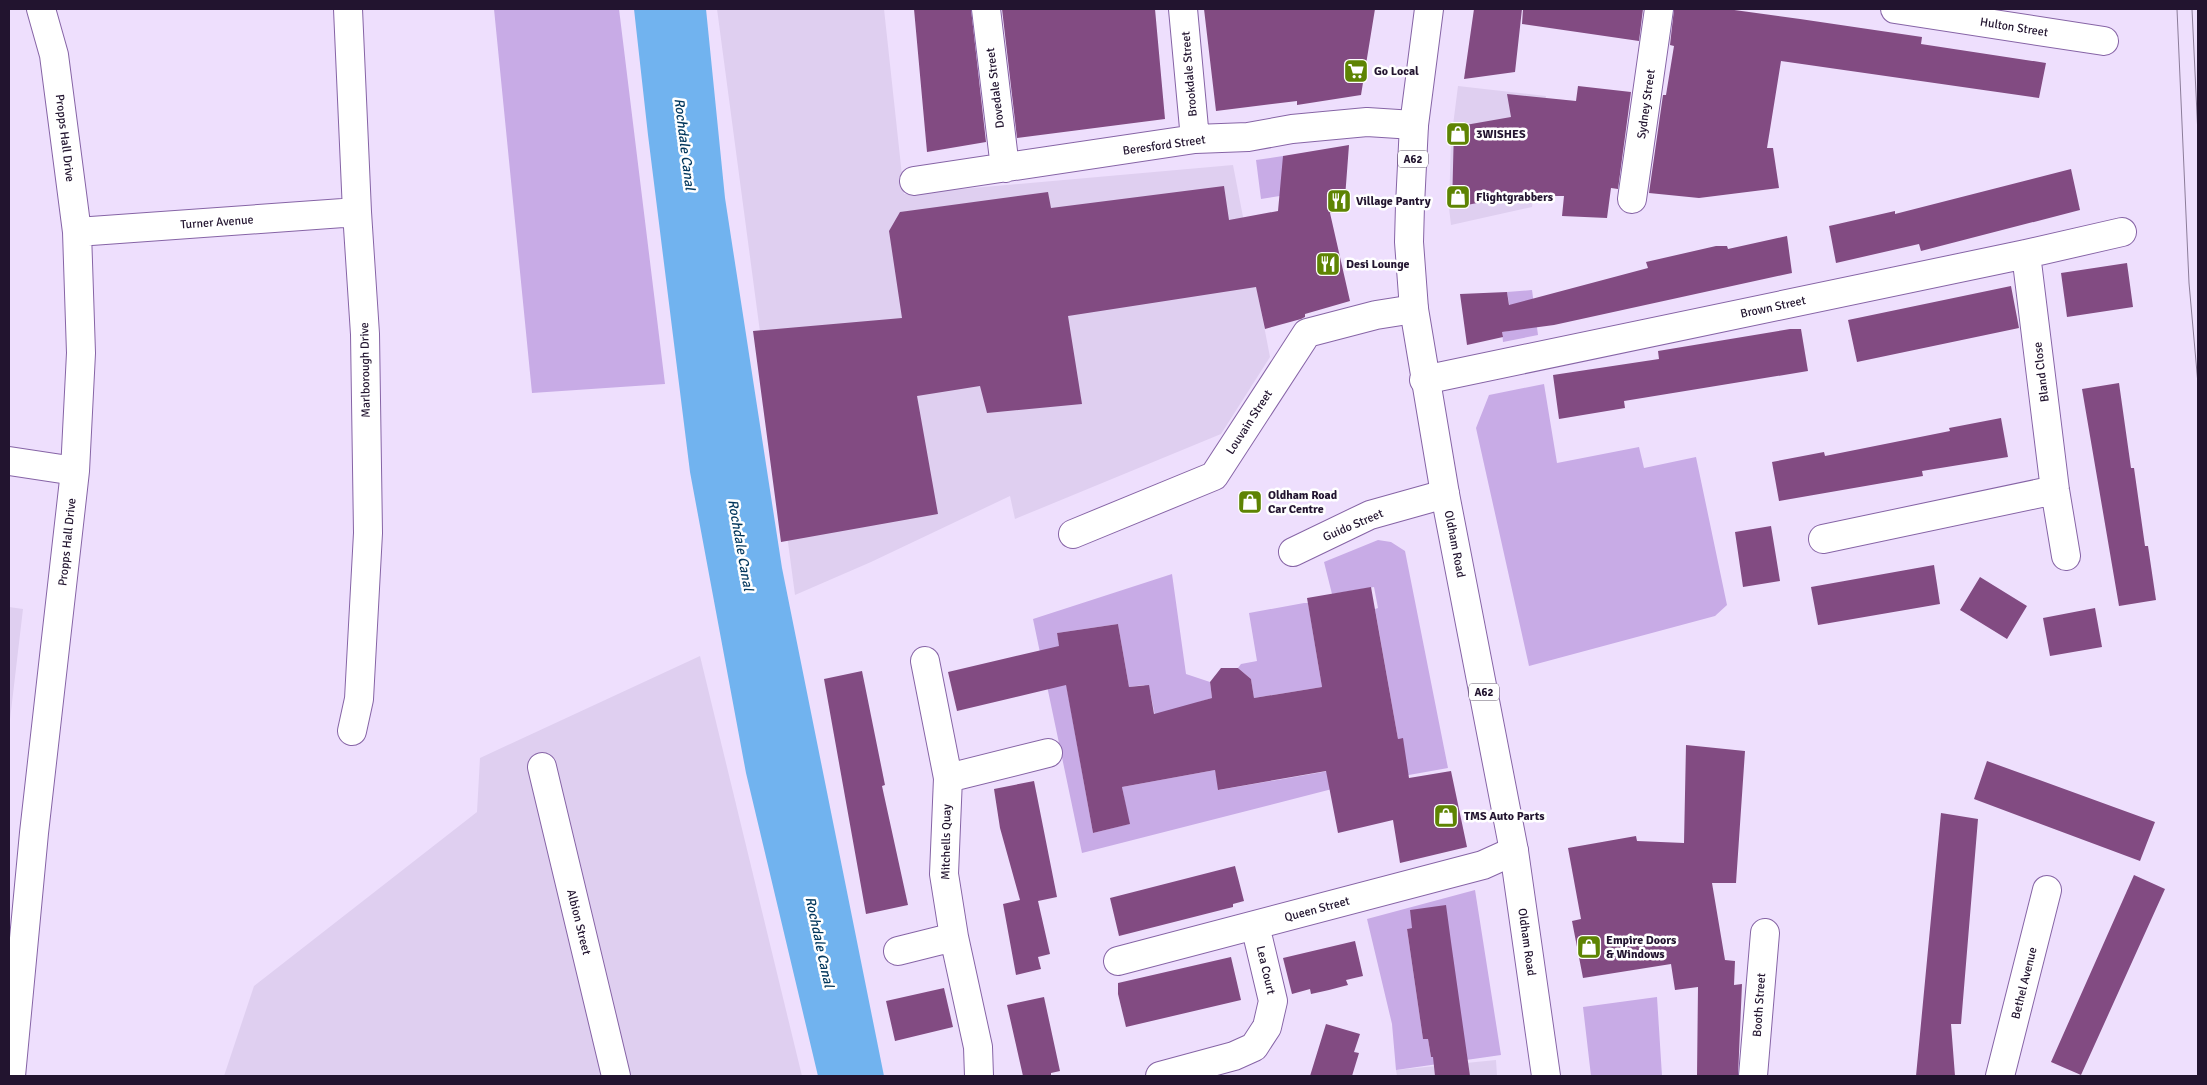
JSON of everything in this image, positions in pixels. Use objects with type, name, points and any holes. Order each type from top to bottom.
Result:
[{"type":"main road","name":"Propps Hall Drive","points":[[11,1076],[34,833],[75,471],[80,353],[77,232],[54,55],[41,9]]},
{"type":"main road","name":"Marlborough Drive","points":[[348,9],[357,212],[365,334],[368,533],[359,698],[352,731]]},
{"type":"main road","name":"Dovedale Street","points":[[986,9],[1005,168]]},
{"type":"main road","name":"Brookdale Street","points":[[1184,9],[1195,139]]},
{"type":"main road","name":"Oldham Road","points":[[1429,9],[1414,125],[1409,242],[1414,310],[1424,380],[1445,494],[1514,851],[1546,1076]]},
{"type":"main road","name":"Sydney Street","points":[[1632,199],[1659,9]]},
{"type":"main road","name":"Hulton Street","points":[[1895,9],[2104,41]]},
{"type":"main road","name":"Beresford Street","points":[[914,181],[1195,139],[1248,137],[1292,129],[1367,122],[1414,125]]},
{"type":"main road","name":"Turner Avenue","points":[[77,232],[357,212]]},
{"type":"main road","name":"Brown Street","points":[[1424,380],[2026,254],[2122,232]]},
{"type":"main road","name":"Bland Close","points":[[2026,254],[2055,490],[2066,556]]},
{"type":"main road","name":"Louvain Street","points":[[1073,534],[1214,476],[1306,333],[1376,315],[1414,310]]},
{"type":"main road","points":[[9,461],[75,471]]},
{"type":"main road","points":[[1823,539],[2055,490]]},
{"type":"main road","name":"Guido Street","points":[[1293,552],[1370,515],[1445,494]]},
{"type":"main road","name":"Mitchells Quay","points":[[925,661],[948,778],[944,874],[954,937],[978,1047],[979,1076]]},
{"type":"main road","points":[[948,778],[1048,753]]},
{"type":"main road","name":"Albion Street","points":[[542,767],[616,1076]]},
{"type":"main road","name":"Queen Street","points":[[1118,961],[1483,865],[1514,851]]},
{"type":"main road","name":"Bethel Avenue","points":[[2000,1076],[2047,890]]},
{"type":"main road","name":"Lea Court","points":[[1160,1076],[1204,1070],[1254,1047],[1267,1027],[1273,1001],[1255,925]]},
{"type":"main road","name":"Booth Street","points":[[1753,1076],[1764,933]]},
{"type":"main road","points":[[898,951],[954,937]]},
{"type":"shaded area","points":[[494,9],[619,9],[665,384],[532,393]]},
{"type":"shaded area","points":[[717,9],[884,9],[904,194],[1233,165],[1270,357],[1221,434],[1015,519],[1010,496],[871,562],[795,595]]},
{"type":"shaded area","points":[[1458,86],[1546,96],[1532,207],[1451,225],[1449,208],[1451,141]]},
{"type":"shaded area","points":[[1283,156],[1284,169],[1280,196],[1261,199],[1256,160]]},
{"type":"shaded area","points":[[1532,290],[1538,335],[1503,342],[1502,332],[1514,330],[1507,292]]},
{"type":"shaded area","points":[[1544,384],[1557,463],[1639,447],[1644,468],[1696,457],[1727,605],[1715,616],[1529,666],[1476,428],[1489,395]]},
{"type":"shaded area","points":[[1378,540],[1391,542],[1405,551],[1448,768],[1336,788],[1082,853],[1033,619],[1172,574],[1186,674],[1210,682],[1212,698],[1199,702],[1201,709],[1155,716],[1150,691],[1144,685],[1129,687],[1118,624],[1057,633],[1093,833],[1129,824],[1122,787],[1215,770],[1219,790],[1334,770],[1403,738],[1398,739],[1375,609],[1378,608],[1374,587],[1332,594],[1324,562]]},
{"type":"shaded area","points":[[1308,603],[1322,687],[1254,698],[1251,679],[1238,668],[1241,664],[1257,661],[1249,613]]},
{"type":"shaded area","points":[[9,607],[23,609],[9,728]]},
{"type":"shaded area","points":[[700,656],[802,1076],[224,1076],[254,986],[477,812],[480,758]]},
{"type":"shaded area","points":[[1475,890],[1501,1055],[1396,1070],[1392,1024],[1367,919]],"holes":[[[1412,928],[1466,1052],[1431,1057],[1428,1039],[1423,1039],[1407,929]]]},
{"type":"shaded area","points":[[1657,997],[1662,1076],[1591,1076],[1583,1007]]},
{"type":"shaded area","points":[[1496,1060],[1497,1076],[1397,1076],[1396,1070]]},
{"type":"water","name":"Rochdale Canal","points":[[634,9],[706,9],[725,198],[782,568],[884,1076],[818,1076],[746,773],[690,472]]},
{"type":"building","points":[[914,9],[971,9],[986,142],[927,152]]},
{"type":"building","points":[[1002,9],[1155,9],[1165,119],[1017,138]]},
{"type":"building","points":[[1204,9],[1375,9],[1361,95],[1297,105],[1297,101],[1216,111]]},
{"type":"building","points":[[1474,9],[1522,9],[1515,72],[1464,79]]},
{"type":"building","points":[[1523,9],[1643,9],[1639,41],[1522,24]]},
{"type":"building","points":[[1674,9],[1727,9],[1800,19],[1922,37],[1921,44],[2046,63],[2039,98],[1781,61],[1767,148],[1773,148],[1779,188],[1699,198],[1649,193],[1663,95],[1666,95],[1674,46],[1670,45]]},
{"type":"building","points":[[1578,86],[1631,92],[1618,189],[1611,188],[1607,218],[1562,216],[1564,196],[1512,196],[1452,208],[1454,127],[1511,117],[1507,94],[1576,101]]},
{"type":"building","points":[[1349,145],[1344,211],[1330,213],[1350,301],[1305,314],[1305,317],[1301,319],[1265,329],[1256,287],[1068,316],[1082,404],[987,413],[980,386],[917,396],[938,514],[781,542],[753,331],[902,318],[889,231],[900,212],[1048,192],[1051,208],[1224,186],[1229,220],[1278,211],[1283,156]]},
{"type":"building","points":[[2071,169],[2080,210],[1921,251],[1919,244],[1836,263],[1829,226],[1895,211],[1895,214]]},
{"type":"building","points":[[1787,236],[1792,273],[1554,325],[1502,332],[1503,337],[1467,345],[1460,294],[1507,292],[1509,305],[1648,268],[1646,262],[1716,246],[1727,246],[1728,249]]},
{"type":"building","points":[[2127,263],[2133,307],[2067,317],[2061,273]]},
{"type":"building","points":[[2011,286],[2019,328],[1857,362],[1848,320]]},
{"type":"building","points":[[1790,329],[1801,329],[1808,371],[1624,401],[1625,408],[1559,419],[1553,375],[1659,359],[1658,351]]},
{"type":"building","points":[[2119,383],[2131,468],[2134,468],[2145,546],[2148,546],[2156,600],[2119,606],[2082,389]]},
{"type":"building","points":[[2001,418],[2008,457],[1922,471],[1923,476],[1779,501],[1772,462],[1824,452],[1825,456],[1950,431],[1949,428]]},
{"type":"building","points":[[1771,526],[1780,581],[1743,587],[1735,532]]},
{"type":"building","points":[[1934,565],[1940,604],[1818,625],[1811,587]]},
{"type":"building","points":[[1980,577],[2027,606],[2007,639],[1960,610]]},
{"type":"building","points":[[1371,587],[1398,739],[1403,738],[1409,778],[1451,771],[1467,847],[1400,863],[1393,820],[1338,833],[1326,771],[1218,790],[1215,770],[1122,787],[1130,824],[1093,833],[1066,685],[957,711],[948,672],[1059,646],[1057,633],[1118,624],[1129,687],[1149,685],[1154,714],[1212,698],[1210,682],[1221,668],[1238,668],[1251,679],[1254,698],[1322,687],[1307,598]]},
{"type":"building","points":[[2095,608],[2102,647],[2050,656],[2043,618]]},
{"type":"building","points":[[862,671],[885,785],[882,786],[908,905],[866,914],[824,679]]},
{"type":"building","points":[[1686,745],[1745,751],[1736,883],[1712,883],[1725,960],[1735,961],[1734,985],[1742,984],[1738,1076],[1697,1076],[1698,987],[1675,990],[1671,964],[1583,978],[1572,921],[1581,919],[1568,848],[1636,836],[1637,841],[1684,843]]},
{"type":"building","points":[[1987,761],[2155,822],[2140,861],[1974,799]]},
{"type":"building","points":[[1034,781],[1057,897],[1038,901],[1050,954],[1038,957],[1041,969],[1016,975],[1003,904],[1020,900],[1000,828],[994,789]]},
{"type":"building","points":[[1941,813],[1978,819],[1961,1024],[1951,1024],[1955,1076],[1916,1076]]},
{"type":"building","points":[[1235,866],[1244,901],[1233,904],[1233,907],[1119,936],[1110,898]]},
{"type":"building","points":[[2134,875],[2165,889],[2081,1075],[2051,1062]]},
{"type":"building","points":[[1446,905],[1470,1076],[1435,1076],[1433,1057],[1431,1057],[1428,1039],[1423,1039],[1407,929],[1412,928],[1410,910]]},
{"type":"building","points":[[1355,941],[1363,976],[1346,980],[1348,985],[1329,990],[1311,994],[1310,989],[1292,994],[1283,958]]},
{"type":"building","points":[[1231,957],[1241,1000],[1126,1027],[1118,994],[1118,983]]},
{"type":"building","points":[[944,988],[953,1027],[895,1041],[886,1001]]},
{"type":"building","points":[[1044,997],[1060,1071],[1051,1073],[1051,1076],[1023,1076],[1007,1005]]},
{"type":"building","points":[[1326,1024],[1360,1034],[1354,1052],[1359,1053],[1352,1076],[1310,1076]]},
{"type":"tram line","points":[[2177,9],[2189,283],[2198,384]]},
{"type":"tram line","points":[[2192,9],[2198,135]]},
{"type":"place","name":"Go Local","points":[[1356,71]]},
{"type":"place","name":"3WISHES","points":[[1458,134]]},
{"type":"place","name":"Flightgrabbers","points":[[1458,197]]},
{"type":"place","name":"Village Pantry","points":[[1339,201]]},
{"type":"place","name":"Desi Lounge","points":[[1328,264]]},
{"type":"place","name":"Oldham Road Car Centre","points":[[1250,502]]},
{"type":"place","name":"TMS Auto Parts","points":[[1446,816]]},
{"type":"place","name":"Empire Doors & Windows","points":[[1589,947]]}]
